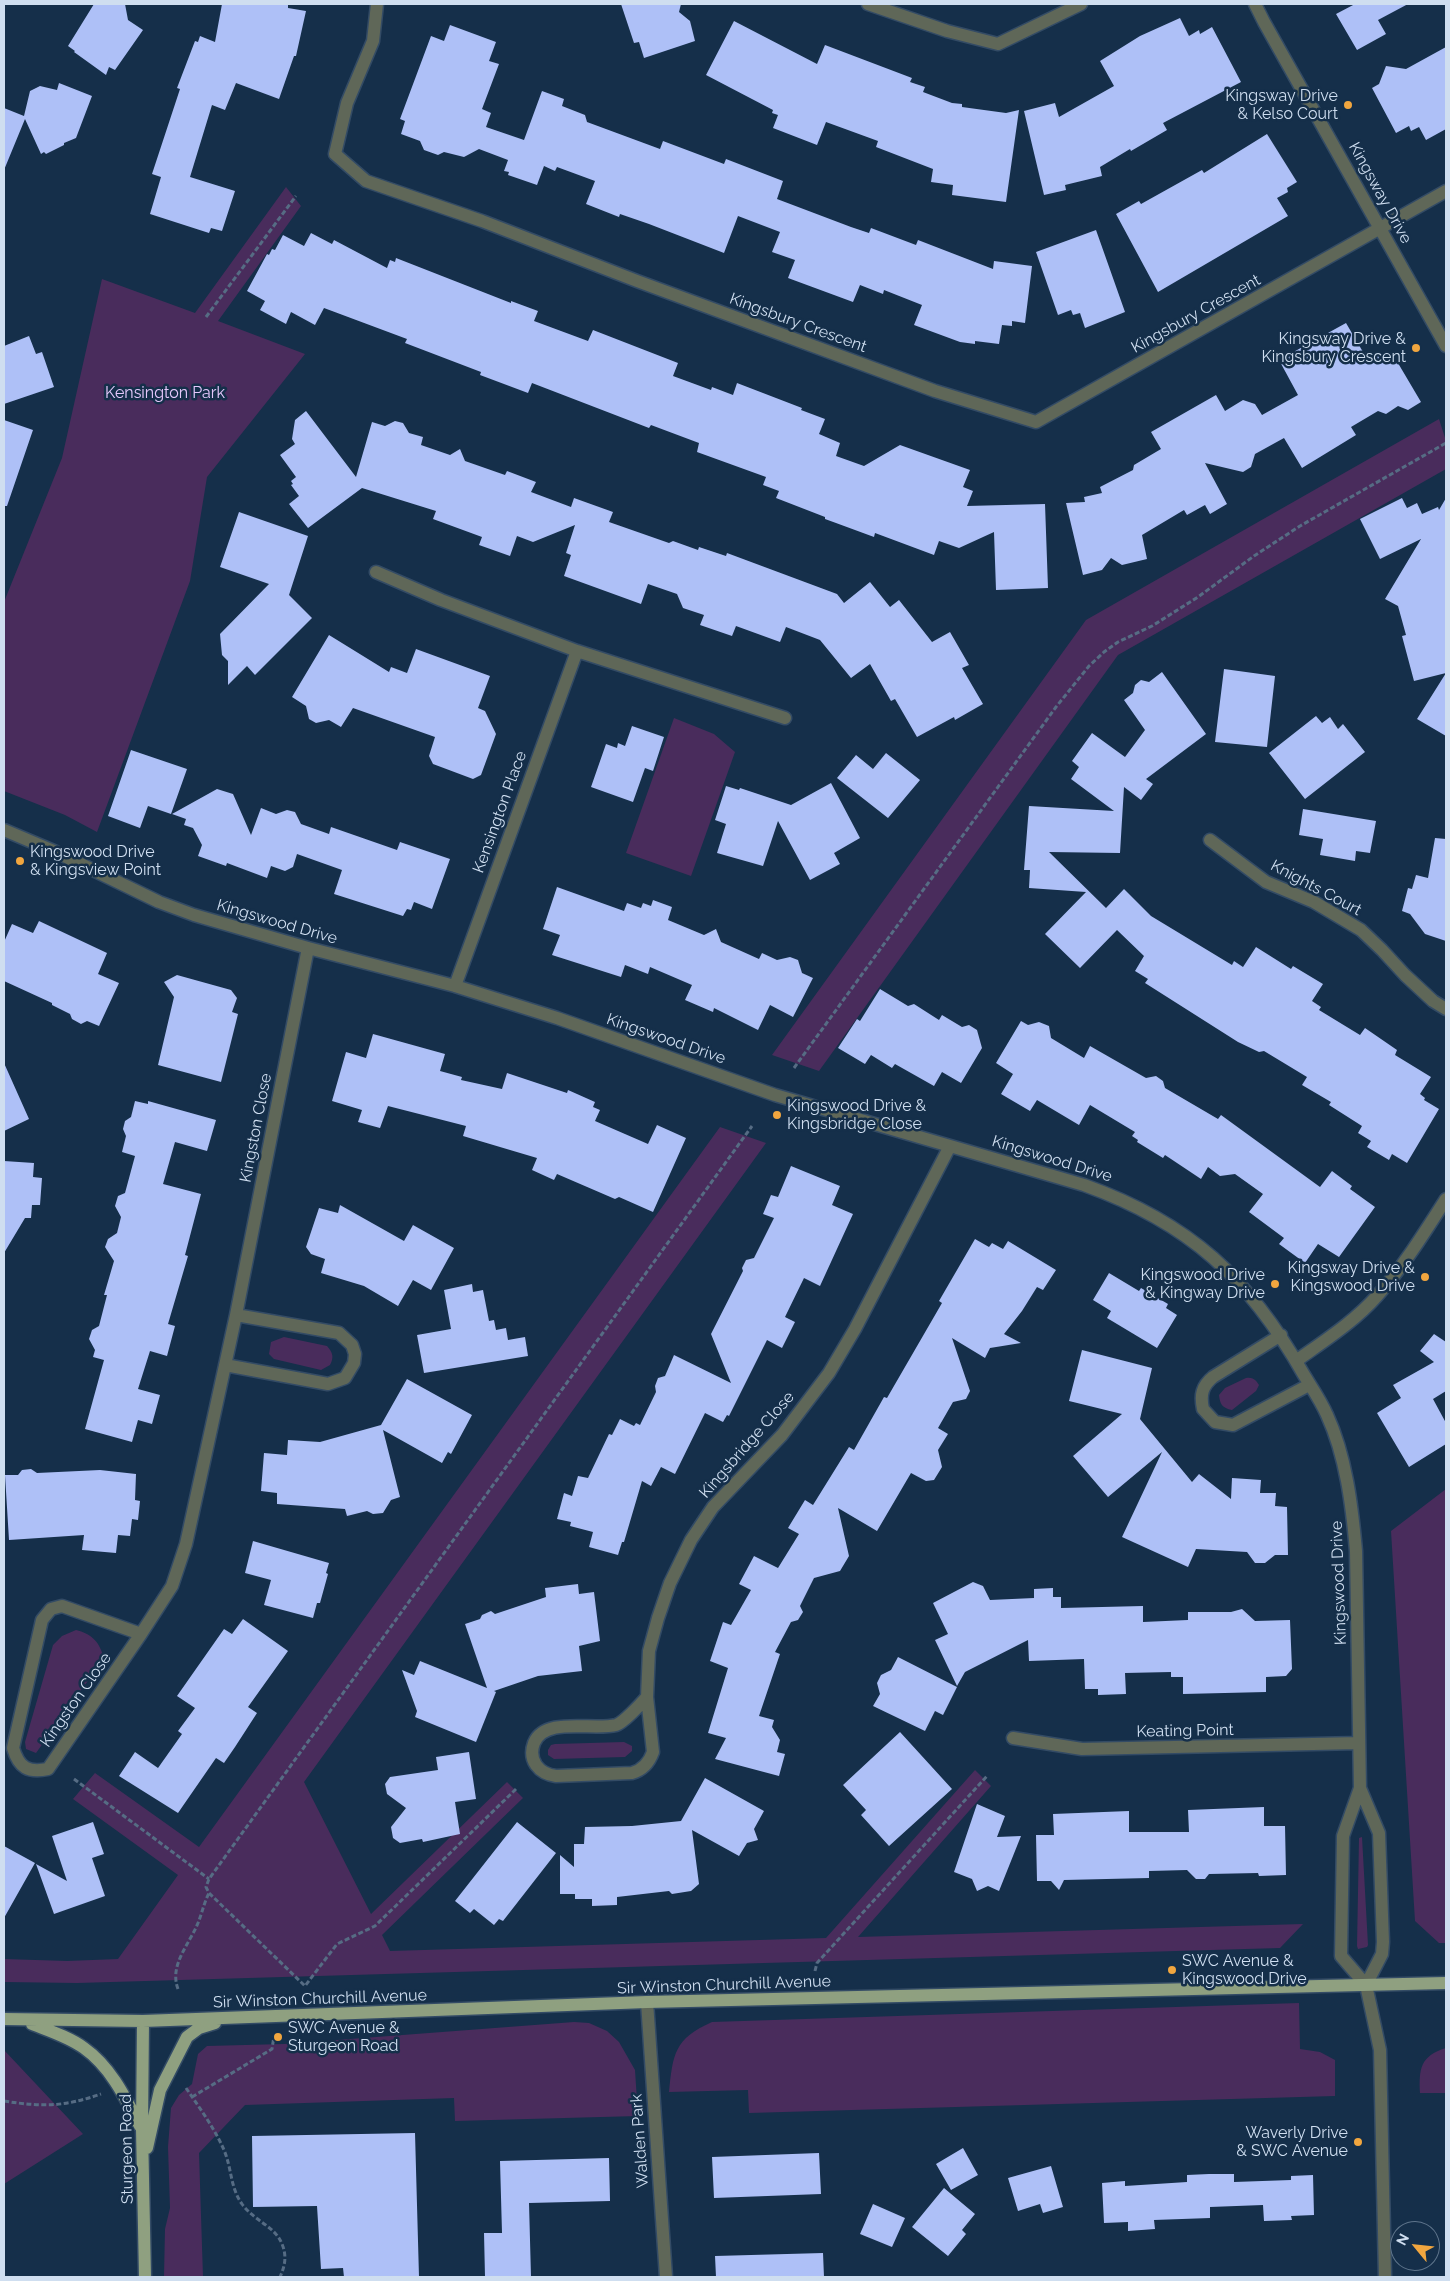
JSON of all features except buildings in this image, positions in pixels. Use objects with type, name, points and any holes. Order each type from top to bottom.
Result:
[{"type":"main road","name":"Sir Winston Churchill Avenue","points":[[4,2019],[22,2021],[143,2021],[647,2002],[1446,1983]]},
{"type":"main road","points":[[144,2163],[160,2090],[187,2037],[199,2028],[231,2018]]},
{"type":"main road","points":[[22,2021],[62,2036],[85,2048],[104,2067],[122,2091],[142,2129]]},
{"type":"main road","name":"Sturgeon Road","points":[[143,2021],[142,2129],[145,2277]]},
{"type":"street","name":"Kingsbury Crescent","points":[[377,4],[373,41],[347,103],[334,154],[366,181],[482,221],[637,282],[935,391],[1036,422],[1382,228]]},
{"type":"street","points":[[868,4],[947,31],[998,44],[1081,4]]},
{"type":"street","name":"Kingsway Drive","points":[[1256,4],[1264,22],[1382,228],[1446,346]]},
{"type":"street","points":[[1382,228],[1446,191]]},
{"type":"street","points":[[376,572],[441,600],[577,651],[785,718]]},
{"type":"street","name":"Kensington Place","points":[[456,986],[577,651]]},
{"type":"street","name":"Kingswood Drive","points":[[4,830],[56,852],[115,883],[159,902],[242,930],[456,986],[557,1018],[775,1095],[1084,1185],[1119,1198],[1152,1214],[1183,1233],[1228,1270],[1281,1334],[1327,1414],[1335,1437],[1353,1512],[1356,1551],[1360,1788],[1343,1836],[1341,1956],[1366,1985],[1382,1954],[1383,1942],[1379,1833],[1360,1788]]},
{"type":"street","name":"Knights Court","points":[[1210,840],[1266,882],[1314,902],[1361,930],[1405,975],[1433,1001],[1446,1009]]},
{"type":"street","name":"Kingston Close","points":[[141,1634],[62,1606],[51,1610],[42,1620],[13,1748],[16,1760],[25,1768],[37,1771],[48,1769],[141,1634],[172,1586],[186,1544],[236,1315],[308,948]]},
{"type":"street","name":"Kingsbridge Close","points":[[648,1697],[617,1725],[557,1728],[542,1732],[533,1746],[534,1762],[540,1770],[556,1776],[632,1773],[639,1771],[650,1760],[652,1752],[648,1697],[649,1651],[670,1582],[692,1540],[713,1507],[782,1435],[829,1373],[855,1329],[950,1146]]},
{"type":"street","points":[[1296,1361],[1348,1323],[1376,1297],[1403,1263],[1446,1199]]},
{"type":"street","points":[[225,1365],[328,1384],[345,1378],[354,1363],[352,1345],[339,1332],[236,1315]]},
{"type":"street","points":[[1281,1334],[1213,1376],[1206,1383],[1202,1392],[1203,1410],[1215,1422],[1232,1425],[1310,1385]]},
{"type":"street","name":"Keating Point","points":[[1013,1738],[1082,1749],[1359,1743]]},
{"type":"street","points":[[1366,1985],[1380,2050],[1385,2277]]},
{"type":"street","name":"Walden Park","points":[[647,2002],[666,2277]]},
{"type":"path","points":[[206,317],[296,196]]},
{"type":"path","points":[[794,1068],[1061,700],[1076,680],[1104,652],[1118,642],[1152,626],[1198,597],[1254,556],[1300,526],[1446,443]]},
{"type":"path","points":[[516,1789],[375,1926],[337,1944],[306,1986],[209,1893],[206,1887],[209,1879],[752,1126]]},
{"type":"path","points":[[815,1971],[817,1963],[987,1776]]},
{"type":"path","points":[[74,1780],[209,1879]]},
{"type":"path","points":[[178,1989],[175,1976],[182,1953],[198,1924],[209,1893]]},
{"type":"path","points":[[192,2097],[272,2050],[274,2034]]},
{"type":"path","points":[[186,2088],[224,2150],[232,2185],[241,2202],[251,2216],[276,2233],[282,2243],[285,2255],[280,2277]]},
{"type":"path","points":[[4,2101],[38,2106],[77,2102],[104,2092]]},
{"type":"green space","name":"Kensington Park","points":[[286,187],[301,206],[218,321],[305,354],[207,477],[190,581],[97,832],[65,815],[4,791],[4,602],[62,458],[102,279],[195,313]]},
{"type":"green space","points":[[1439,419],[1446,441],[1446,469],[1118,655],[819,1071],[772,1055],[1086,620]]},
{"type":"green space","points":[[674,718],[714,734],[735,752],[691,876],[626,853]]},
{"type":"green space","points":[[720,1127],[766,1143],[304,1782],[371,1914],[507,1782],[523,1798],[382,1935],[390,1951],[826,1938],[975,1770],[991,1786],[858,1937],[1303,1924],[1280,1948],[77,1983],[4,1982],[4,1959],[67,1961],[118,1959],[178,1875],[73,1799],[95,1773],[199,1847]]},
{"type":"green space","points":[[284,1337],[327,1346],[332,1355],[330,1365],[321,1370],[274,1359],[269,1354],[271,1342]]},
{"type":"green space","points":[[1246,1378],[1252,1378],[1257,1382],[1259,1385],[1256,1391],[1232,1410],[1224,1407],[1219,1395],[1225,1388]]},
{"type":"green space","points":[[1446,1489],[1446,1943],[1439,1943],[1415,1921],[1391,1531]]},
{"type":"green space","points":[[76,1630],[86,1633],[93,1638],[99,1645],[103,1655],[100,1664],[36,1753],[26,1749],[25,1742],[53,1645],[62,1636]]},
{"type":"green space","points":[[624,1742],[632,1746],[632,1751],[625,1757],[554,1759],[548,1755],[551,1745],[555,1744]]},
{"type":"green space","points":[[1362,1837],[1368,1945],[1358,1949],[1359,1838]]},
{"type":"green space","points":[[1299,2003],[1300,2049],[1320,2052],[1335,2060],[1335,2096],[749,2113],[748,2090],[669,2092],[672,2067],[678,2049],[690,2035],[712,2022]]},
{"type":"green space","points":[[574,2022],[589,2023],[607,2031],[619,2042],[635,2070],[638,2116],[455,2121],[454,2098],[245,2105],[199,2153],[203,2277],[164,2277],[165,2229],[170,2208],[168,2147],[171,2108],[179,2095],[192,2084],[198,2054],[207,2046],[284,2044]]},
{"type":"green space","points":[[1446,2048],[1446,2093],[1420,2093],[1420,2077],[1423,2064],[1431,2055]]},
{"type":"green space","points":[[4,2050],[83,2134],[4,2184]]},
{"type":"place","name":"Kingsway Drive & Kelso Court","points":[[1348,105]]},
{"type":"place","name":"Kingsway Drive & Kingsbury Crescent","points":[[1416,348]]},
{"type":"place","name":"Kingswood Drive & Kingsview Point","points":[[20,861]]},
{"type":"place","name":"Kingswood Drive & Kingsbridge Close","points":[[777,1115]]},
{"type":"place","name":"Kingsway Drive & Kingswood Drive","points":[[1425,1277]]},
{"type":"place","name":"Kingswood Drive & Kingway Drive","points":[[1275,1284]]},
{"type":"place","name":"SWC Avenue & Kingswood Drive","points":[[1172,1970]]},
{"type":"place","name":"SWC Avenue & Sturgeon Road","points":[[278,2037]]},
{"type":"place","name":"Waverly Drive & SWC Avenue","points":[[1358,2142]]}]
